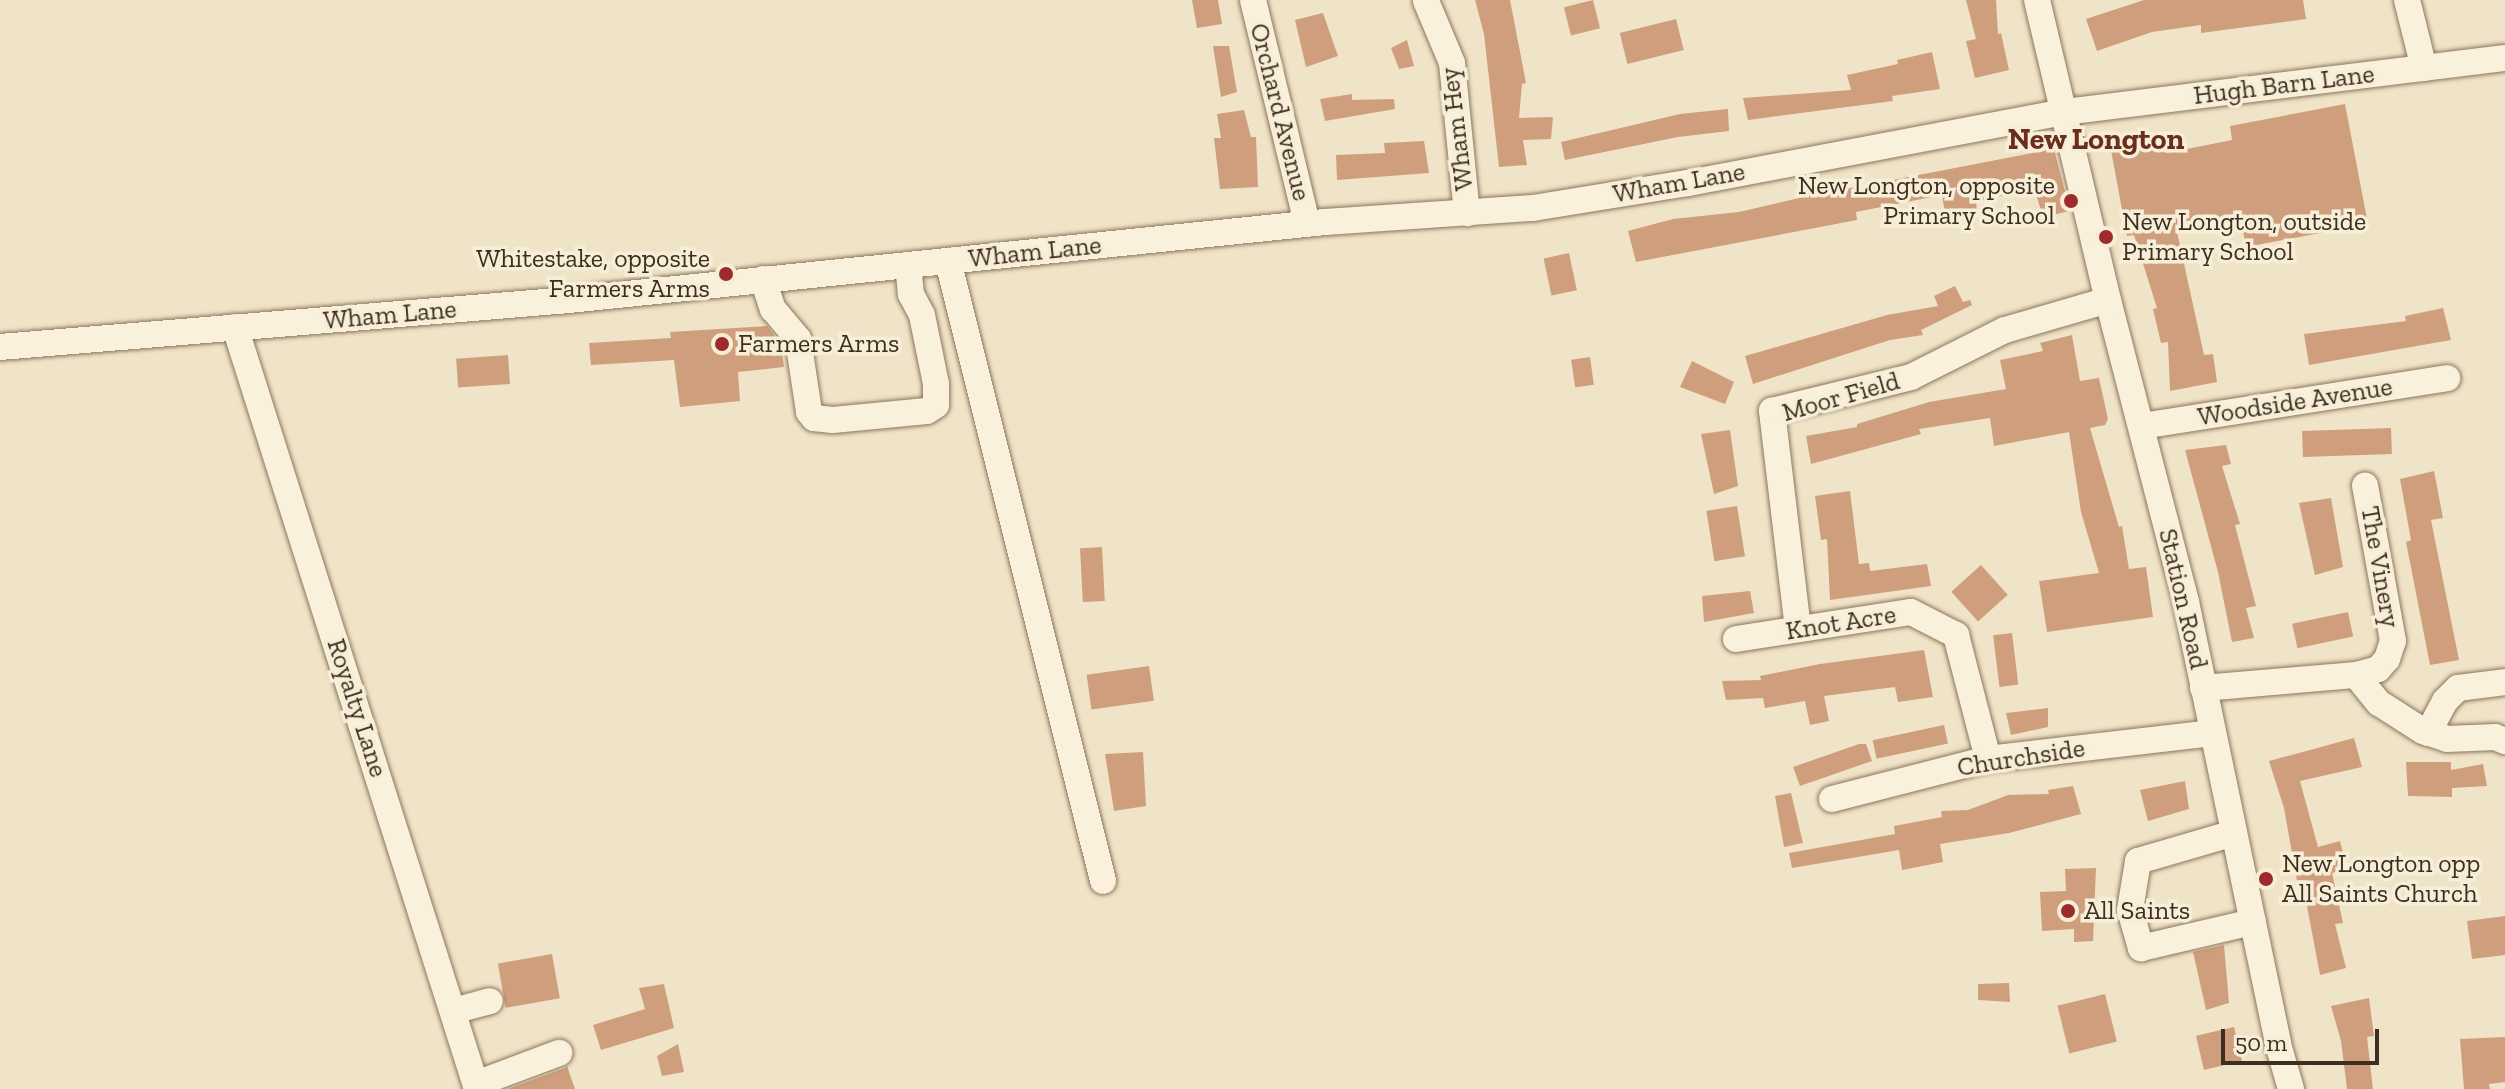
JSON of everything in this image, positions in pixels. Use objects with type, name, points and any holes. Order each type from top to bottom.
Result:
[{"type":"street","name":"Orchard Avenue","points":[[1253,0],[1307,223]]},
{"type":"street","name":"Station Road","points":[[2037,0],[2108,300],[2186,602],[2291,1089]]},
{"type":"street","points":[[2407,0],[2424,68]]},
{"type":"street","name":"Wham Hey","points":[[1426,1],[1452,63],[1467,213]]},
{"type":"street","name":"Hugh Barn Lane","points":[[2064,112],[2505,58]]},
{"type":"street","name":"Wham Lane","points":[[0,347],[569,300],[1307,223],[1533,208],[1688,183],[2064,112]]},
{"type":"street","points":[[948,261],[1103,881]]},
{"type":"street","points":[[763,279],[773,309],[798,339],[809,412],[821,420],[849,419],[927,411],[936,405],[936,384],[922,315],[911,294],[908,265]]},
{"type":"street","name":"Moor Field","points":[[1798,629],[1772,411],[1911,377],[2005,330],[2108,300]]},
{"type":"street","name":"Royalty Lane","points":[[235,327],[477,1086]]},
{"type":"street","name":"Woodside Avenue","points":[[2142,426],[2447,378]]},
{"type":"street","name":"The Vinery","points":[[2203,688],[2356,675],[2378,669],[2387,659],[2393,641],[2365,485]]},
{"type":"street","name":"Knot Acre","points":[[1736,639],[1911,612],[1956,635],[1988,759]]},
{"type":"street","points":[[2356,675],[2379,703],[2428,733],[2447,739],[2495,737],[2505,741]]},
{"type":"street","points":[[2428,733],[2445,701],[2458,688],[2505,682]]},
{"type":"street","name":"Churchside","points":[[1832,799],[1988,759],[2213,733]]},
{"type":"street","points":[[2234,833],[2138,861],[2130,910],[2141,948],[2253,922]]},
{"type":"street","points":[[453,1011],[490,1001]]},
{"type":"street","points":[[477,1086],[559,1053]]},
{"type":"building","points":[[1192,0],[1218,0],[1222,24],[1197,28]]},
{"type":"building","points":[[1475,0],[1510,0],[1526,83],[1522,84],[1519,118],[1553,117],[1551,139],[1523,140],[1527,165],[1499,167],[1484,34]]},
{"type":"building","points":[[1593,0],[1600,28],[1571,35],[1564,7]]},
{"type":"building","points":[[1966,0],[1996,0],[1998,34],[2001,33],[2009,70],[1975,78],[1966,41],[1976,39]]},
{"type":"building","points":[[2144,0],[2303,0],[2306,19],[2201,33],[2201,25],[2152,32],[2097,51],[2086,19]]},
{"type":"building","points":[[1323,13],[1338,56],[1306,67],[1295,20]]},
{"type":"building","points":[[1676,19],[1684,50],[1627,64],[1620,33]]},
{"type":"building","points":[[1407,40],[1414,66],[1399,69],[1391,48]]},
{"type":"building","points":[[1213,46],[1229,46],[1237,92],[1221,97]]},
{"type":"building","points":[[1932,52],[1940,89],[1892,96],[1893,101],[1748,120],[1743,98],[1851,90],[1847,75],[1898,64],[1897,60]]},
{"type":"building","points":[[1352,94],[1352,100],[1394,99],[1395,109],[1325,121],[1320,99]]},
{"type":"building","points":[[2345,104],[2368,224],[2246,247],[2240,215],[2176,227],[2204,355],[2213,354],[2217,382],[2170,391],[2168,342],[2161,343],[2153,309],[2157,308],[2134,235],[2127,236],[2110,145],[2164,135],[2167,153],[2232,140],[2230,126]]},
{"type":"building","points":[[1728,109],[1729,131],[1678,137],[1565,160],[1561,142],[1680,114]]},
{"type":"building","points":[[1244,110],[1251,137],[1256,137],[1258,187],[1220,189],[1214,138],[1221,138],[1217,114]]},
{"type":"building","points":[[1424,141],[1429,173],[1337,180],[1336,155],[1385,153],[1384,143]]},
{"type":"building","points":[[2054,149],[2070,211],[2043,217],[2034,188],[1976,202],[1977,212],[1946,220],[1942,195],[1856,212],[1857,220],[1636,262],[1628,231],[1673,219],[1739,212]]},
{"type":"building","points":[[1569,253],[1577,290],[1551,296],[1544,258]]},
{"type":"building","points":[[1955,286],[1963,302],[1970,300],[1972,305],[1921,330],[1923,335],[1890,340],[1753,384],[1745,356],[1887,315],[1938,306],[1934,296]]},
{"type":"building","points":[[2443,308],[2451,340],[2309,365],[2304,334],[2406,321],[2405,316]]},
{"type":"building","points":[[767,326],[781,344],[784,367],[738,372],[740,401],[680,407],[674,360],[591,365],[589,343],[671,338],[670,332]]},
{"type":"building","points":[[2072,335],[2080,381],[2099,378],[2108,419],[2105,425],[2090,428],[2119,527],[2122,526],[2129,569],[2146,567],[2153,617],[2047,632],[2039,581],[2099,573],[2081,512],[2069,432],[1994,446],[1990,418],[1919,429],[1921,434],[1811,464],[1806,436],[1857,427],[1857,424],[1929,402],[2006,389],[2000,360],[2043,351],[2040,343]]},
{"type":"building","points":[[508,355],[510,384],[458,388],[456,359]]},
{"type":"building","points":[[1590,357],[1594,385],[1575,387],[1571,360]]},
{"type":"building","points":[[1692,361],[1734,382],[1725,404],[1680,387]]},
{"type":"building","points":[[2391,428],[2392,454],[2303,457],[2302,431]]},
{"type":"building","points":[[1730,430],[1738,486],[1714,494],[1701,434]]},
{"type":"building","points":[[2226,445],[2231,464],[2222,466],[2240,524],[2235,525],[2256,606],[2246,608],[2254,638],[2232,642],[2218,572],[2185,450]]},
{"type":"building","points":[[2434,471],[2443,518],[2431,520],[2459,660],[2430,665],[2406,542],[2411,540],[2400,479]]},
{"type":"building","points":[[1850,491],[1859,564],[1869,563],[1870,571],[1927,564],[1931,586],[1830,600],[1827,539],[1821,540],[1815,496]]},
{"type":"building","points":[[2331,498],[2343,567],[2315,575],[2299,503]]},
{"type":"building","points":[[1737,506],[1745,556],[1714,561],[1706,511]]},
{"type":"building","points":[[1102,547],[1105,601],[1083,602],[1080,548]]},
{"type":"building","points":[[1981,565],[2008,595],[1978,621],[1951,592]]},
{"type":"building","points":[[1750,591],[1754,613],[1704,622],[1702,596]]},
{"type":"building","points":[[2348,612],[2353,636],[2297,648],[2292,624]]},
{"type":"building","points":[[2012,633],[2018,685],[1999,687],[1993,635]]},
{"type":"building","points":[[1924,650],[1933,697],[1898,702],[1895,687],[1824,696],[1829,721],[1810,725],[1805,701],[1765,708],[1763,698],[1726,700],[1722,681],[1761,680],[1760,676],[1820,664]]},
{"type":"building","points":[[1149,666],[1154,701],[1091,709],[1087,675]]},
{"type":"building","points":[[2048,708],[2048,727],[2011,735],[2006,713]]},
{"type":"building","points":[[1944,725],[1948,744],[1877,759],[1873,740]]},
{"type":"building","points":[[2354,738],[2362,767],[2300,781],[2318,847],[2340,841],[2347,869],[2332,873],[2343,923],[2335,924],[2346,968],[2320,975],[2302,880],[2297,881],[2284,808],[2269,761]]},
{"type":"building","points":[[1866,744],[1872,761],[1800,786],[1793,767]]},
{"type":"building","points":[[1143,752],[1146,806],[1114,811],[1105,754]]},
{"type":"building","points":[[2406,762],[2451,762],[2451,770],[2483,764],[2487,786],[2452,788],[2452,797],[2408,796]]},
{"type":"building","points":[[2185,781],[2189,809],[2148,821],[2140,790]]},
{"type":"building","points":[[2073,786],[2081,814],[2009,833],[1940,844],[1943,862],[1902,870],[1899,850],[1792,868],[1789,853],[1895,834],[1894,826],[1942,817],[1941,811],[1968,810],[2008,795],[2049,794],[2048,790]]},
{"type":"building","points":[[1791,793],[1803,843],[1784,847],[1775,796]]},
{"type":"building","name":"All Saints","points":[[2096,868],[2093,941],[2074,942],[2074,929],[2042,931],[2040,892],[2066,891],[2065,869]]},
{"type":"building","points":[[2505,916],[2505,955],[2472,959],[2467,921]]},
{"type":"building","points":[[2224,945],[2229,1003],[2206,1010],[2193,952]]},
{"type":"building","points":[[552,954],[560,998],[506,1008],[498,964]]},
{"type":"building","points":[[2009,983],[2010,1002],[1978,1000],[1978,984]]},
{"type":"building","points":[[664,984],[674,1028],[601,1050],[593,1025],[645,1009],[639,988]]},
{"type":"building","points":[[2105,994],[2117,1042],[2069,1053],[2057,1006]]},
{"type":"building","points":[[2369,998],[2374,1036],[2367,1037],[2373,1089],[2347,1089],[2341,1041],[2331,1006]]},
{"type":"building","points":[[2234,1027],[2242,1061],[2204,1070],[2196,1036]]},
{"type":"building","points":[[2505,1037],[2505,1082],[2489,1084],[2490,1089],[2464,1089],[2460,1039]]},
{"type":"building","points":[[678,1044],[684,1072],[662,1076],[657,1056]]},
{"type":"building","points":[[567,1066],[575,1089],[508,1089],[565,1068]]},
{"type":"place","name":"New Longton, opposite Primary School","points":[[2071,201]]},
{"type":"place","name":"New Longton, outside Primary School","points":[[2106,237]]},
{"type":"place","name":"Whitestake, opposite Farmers Arms","points":[[726,274]]},
{"type":"place","name":"Farmers Arms","points":[[722,344]]},
{"type":"place","name":"New Longton opp All Saints Church","points":[[2266,879]]},
{"type":"place","name":"All Saints","points":[[2068,911]]},
{"type":"district","name":"New Longton","points":[[2096,139]]}]
